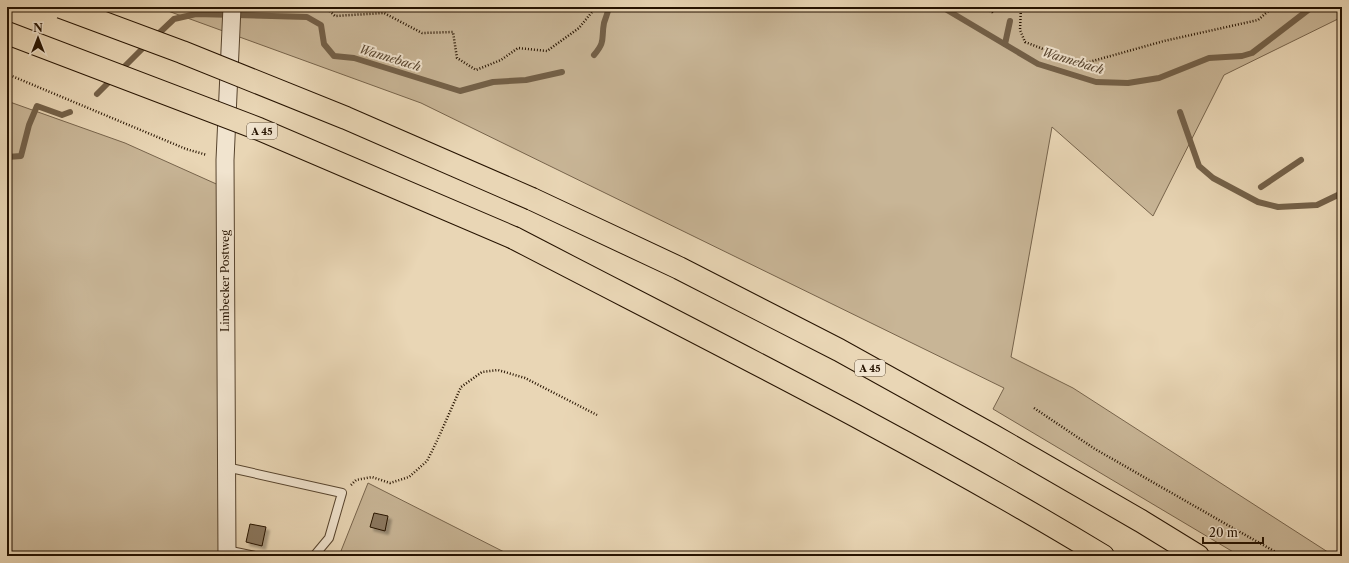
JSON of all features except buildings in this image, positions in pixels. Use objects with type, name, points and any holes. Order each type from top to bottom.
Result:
[{"type":"highway","name":"A 45","points":[[61,7],[182,52],[346,118],[532,199],[680,268],[839,350],[999,439],[1141,521],[1198,556]]},
{"type":"highway","name":"A 45","points":[[7,32],[259,129],[514,238],[843,408],[1031,513],[1103,556]]},
{"type":"street","name":"Limbecker Postweg","points":[[226,553],[225,160],[232,7]]},
{"type":"lane","points":[[226,467],[342,494],[329,538],[314,556]]},
{"type":"lane","points":[[226,553],[255,556]]},
{"type":"path","points":[[325,7],[335,16],[384,13],[422,33],[453,32],[457,58],[476,70],[501,60],[518,48],[547,51],[579,28],[596,7]]},
{"type":"path","points":[[981,7],[992,12],[999,7]]},
{"type":"path","points":[[1021,7],[1020,30],[1026,42],[1082,64],[1164,41],[1258,20],[1273,7]]},
{"type":"path","points":[[7,74],[186,149],[225,160]]},
{"type":"path","points":[[342,494],[356,480],[372,477],[390,482],[409,476],[427,461],[461,387],[482,372],[498,370],[525,378],[597,415]]},
{"type":"path","points":[[1034,408],[1095,449],[1283,556]]},
{"type":"shaded area","points":[[157,7],[1342,7],[1342,17],[1224,75],[1153,216],[1052,127],[1011,357],[1073,388],[1334,556],[1240,556],[993,409],[1004,388],[421,103]]},
{"type":"shaded area","points":[[7,101],[125,143],[223,187],[227,556],[7,556]]},
{"type":"shaded area","points":[[368,483],[512,556],[339,556]]},
{"type":"waterway","name":"Wannebach","points":[[594,55],[602,43],[604,23],[609,7]]},
{"type":"waterway","name":"Wannebach","points":[[942,7],[1038,64],[1096,82],[1128,83],[1159,78],[1209,58],[1242,56],[1252,53],[1312,7]]},
{"type":"waterway","name":"Wannebach","points":[[155,37],[174,19],[196,14],[307,17],[321,25],[324,44],[334,56],[354,58],[460,91],[493,82],[526,80],[562,72]]},
{"type":"waterway","points":[[1005,44],[1010,21]]},
{"type":"waterway","name":"Wannebach","points":[[120,71],[147,44]]},
{"type":"waterway","name":"Wannebach","points":[[97,94],[113,78]]},
{"type":"waterway","name":"Wannebach","points":[[7,157],[21,156],[29,125],[37,106],[62,115],[70,112]]},
{"type":"waterway","points":[[1180,112],[1199,166],[1213,178],[1258,202],[1278,207],[1317,205],[1342,193]]},
{"type":"waterway","points":[[1261,187],[1301,160]]}]
